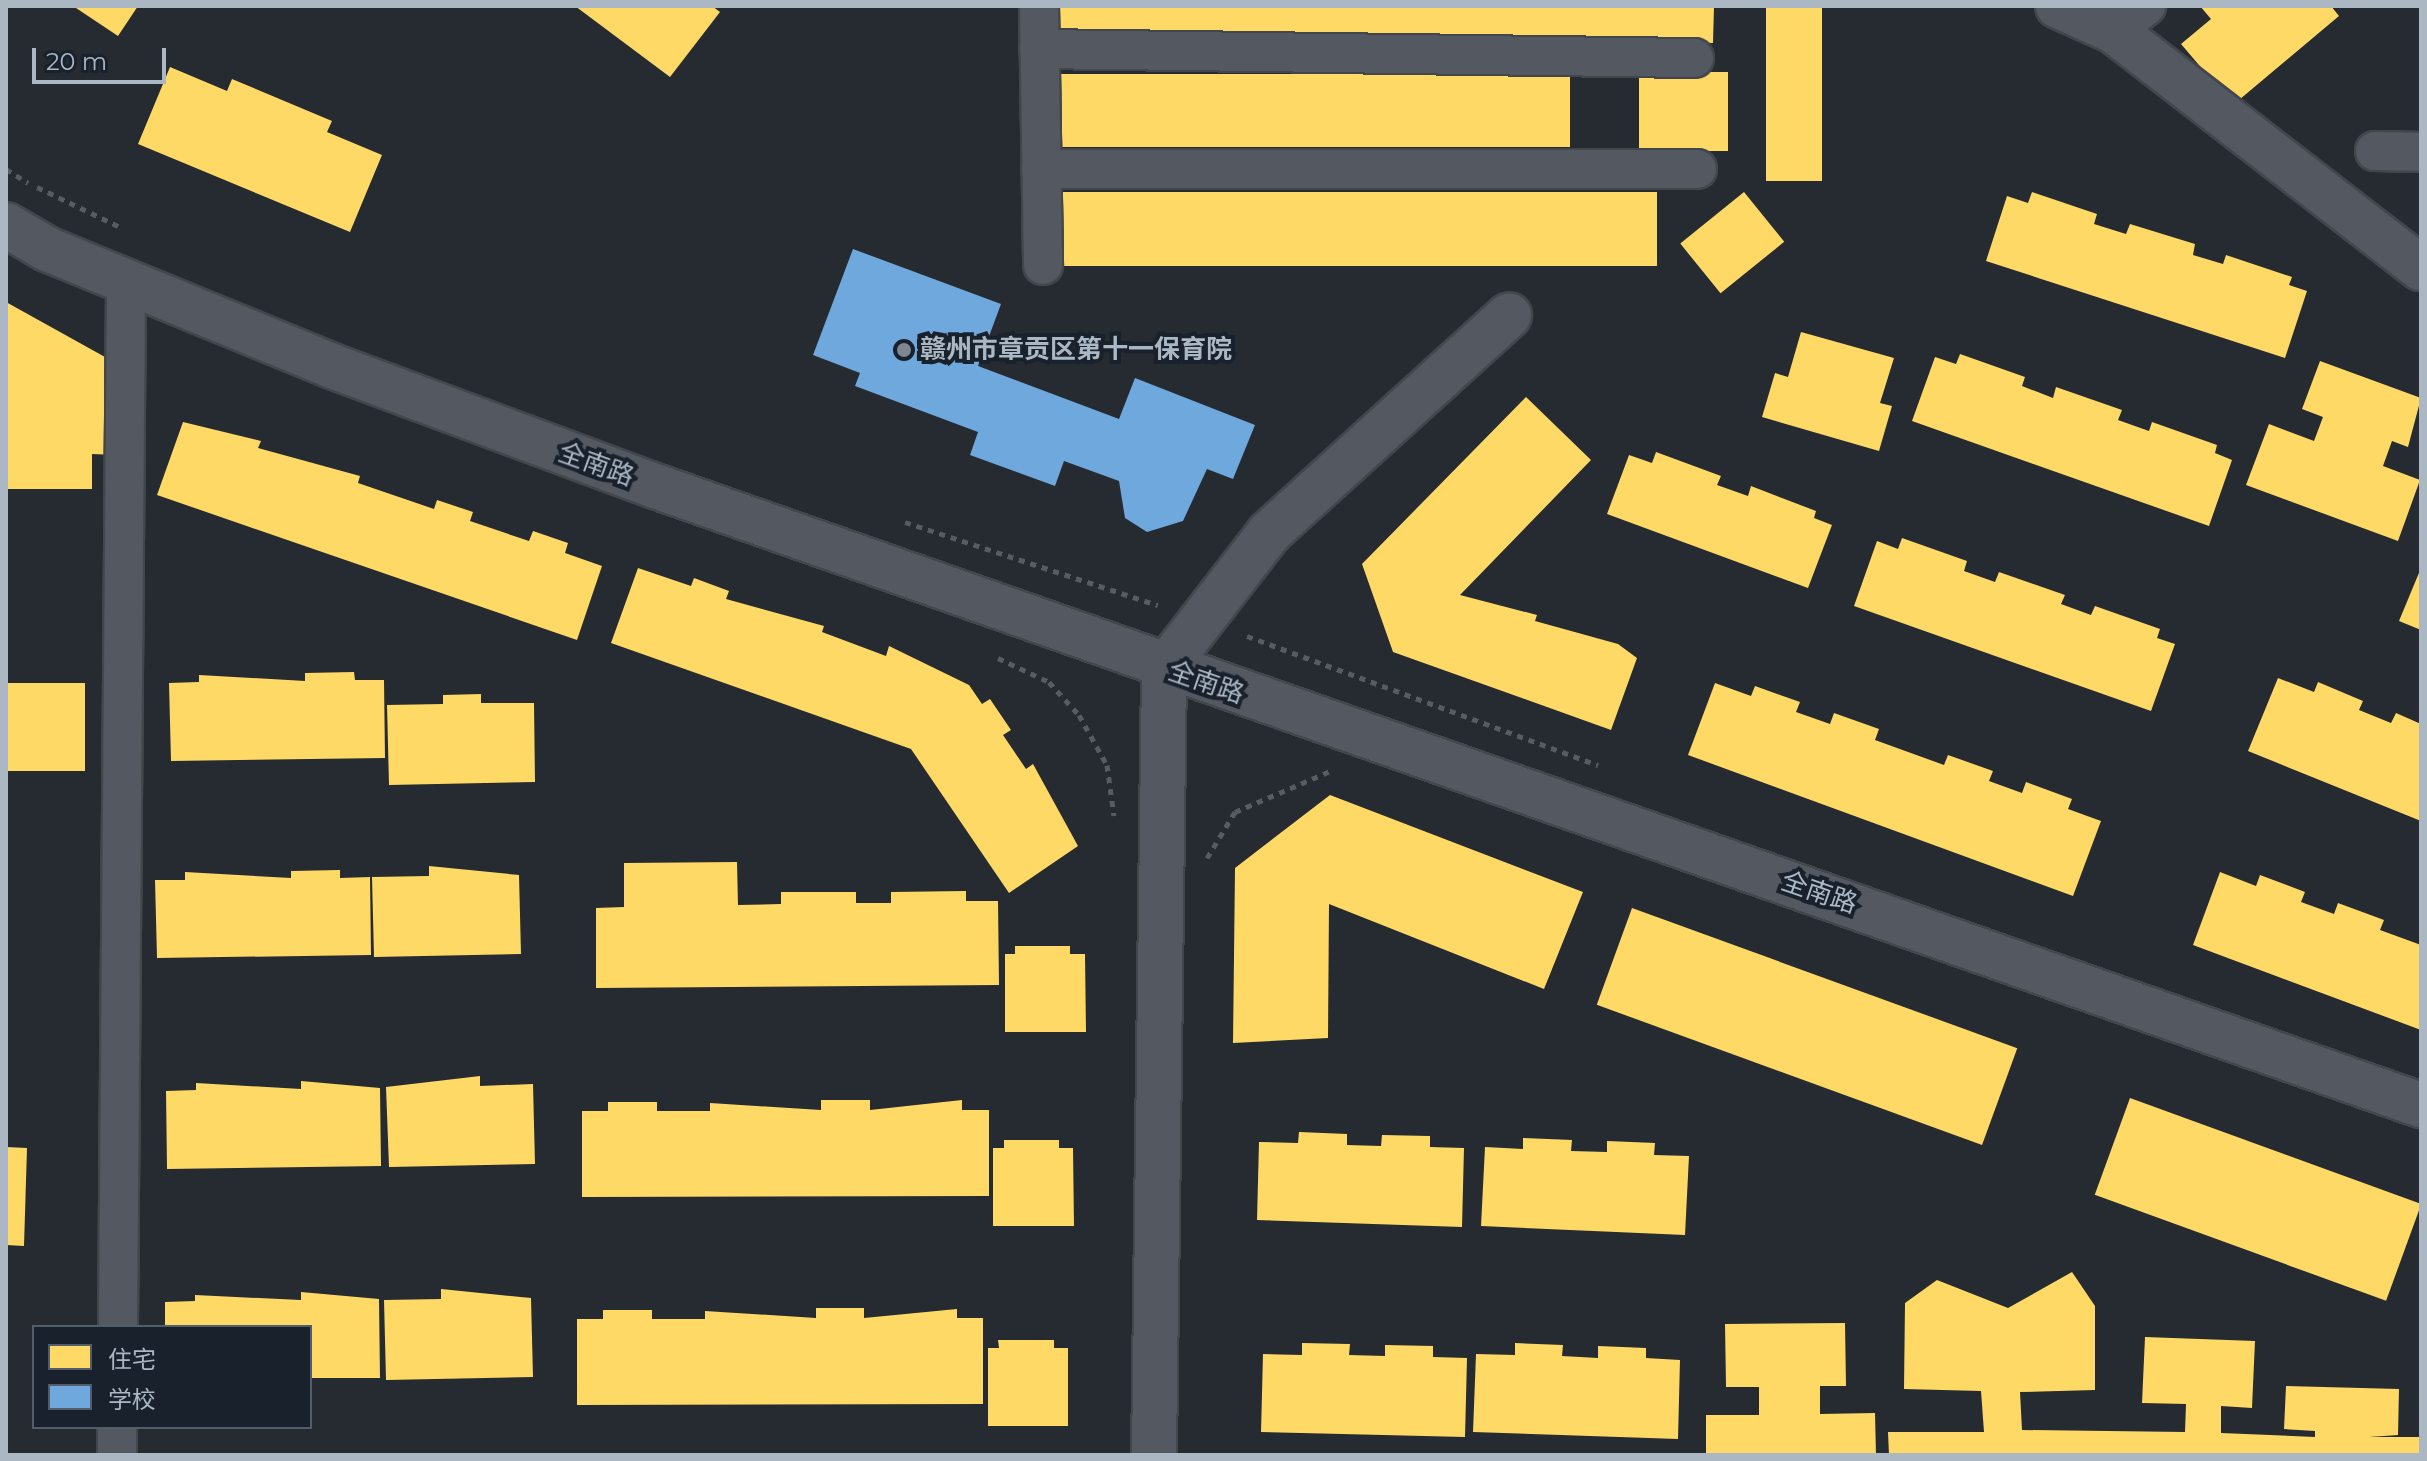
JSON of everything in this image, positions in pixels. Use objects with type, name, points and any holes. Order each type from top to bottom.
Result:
[{"type":"street","points":[[1039,6],[1043,265]]},
{"type":"street","points":[[2058,6],[2130,18],[2421,268]]},
{"type":"street","points":[[1039,49],[1694,58]]},
{"type":"street","points":[[2375,151],[2421,152]]},
{"type":"street","points":[[1041,169],[1697,169]]},
{"type":"street","name":"全南路","points":[[6,225],[126,281],[524,438],[1164,669],[2421,1105]]},
{"type":"street","points":[[118,1325],[126,281]]},
{"type":"street","points":[[1154,1455],[1164,669],[1269,533],[1509,315]]},
{"type":"street","points":[[117,1429],[117,1455]]},
{"type":"path","points":[[987,654],[1049,682],[1079,715],[1107,765],[1114,835]]},
{"type":"path","points":[[1206,870],[1235,812],[1290,784],[1343,773]]},
{"type":"building: 住宅","points":[[73,6],[138,6],[118,36]]},
{"type":"building: 住宅","points":[[575,6],[712,6],[720,12],[670,77]]},
{"type":"building: 住宅","points":[[1054,6],[1714,6],[1713,43],[1054,33]]},
{"type":"building: 住宅","points":[[1766,6],[1822,6],[1822,181],[1766,181]]},
{"type":"building: 住宅","points":[[2200,6],[2331,6],[2339,16],[2233,105],[2181,44],[2211,19]]},
{"type":"building: 住宅","points":[[170,67],[227,91],[232,79],[332,121],[327,132],[382,155],[350,232],[138,144]]},
{"type":"building: 住宅","points":[[1639,72],[1728,72],[1728,151],[1639,151]]},
{"type":"building: 住宅","points":[[1053,74],[1570,74],[1570,147],[1053,147]]},
{"type":"building: 住宅","points":[[1054,192],[1657,192],[1657,266],[1054,266]]},
{"type":"building: 住宅","points":[[1744,192],[1784,242],[1721,293],[1680,244]]},
{"type":"building: 住宅","points":[[2032,192],[2097,214],[2094,224],[2126,234],[2130,224],[2195,244],[2193,255],[2223,264],[2226,255],[2292,277],[2289,285],[2307,291],[2285,358],[1986,261],[2007,196],[2028,203]]},
{"type":"building: 住宅","points":[[6,302],[114,362],[116,455],[92,454],[92,489],[6,489]]},
{"type":"building: 住宅","points":[[1801,332],[1894,358],[1880,403],[1892,406],[1879,451],[1762,417],[1775,373],[1788,377]]},
{"type":"building: 住宅","points":[[1960,354],[2025,377],[2022,386],[2053,398],[2056,387],[2122,410],[2118,420],[2149,431],[2152,422],[2217,445],[2215,453],[2232,460],[2209,526],[1912,421],[1935,357],[1956,364]]},
{"type":"building: 住宅","points":[[2320,361],[2421,398],[2408,447],[2392,441],[2383,466],[2420,480],[2398,541],[2246,485],[2269,424],[2314,441],[2323,417],[2302,409]]},
{"type":"building: 住宅","points":[[1526,397],[1591,460],[1460,595],[1537,615],[1535,621],[1618,644],[1637,658],[1611,730],[1393,652],[1362,564]]},
{"type":"building: 住宅","points":[[183,422],[261,441],[258,448],[360,476],[358,483],[434,509],[437,500],[473,512],[470,521],[529,541],[533,531],[568,543],[565,553],[602,566],[577,640],[157,495]]},
{"type":"building: 住宅","points":[[1656,452],[1721,476],[1717,485],[1748,496],[1751,486],[1816,511],[1814,518],[1832,525],[1808,588],[1607,514],[1629,455],[1652,463]]},
{"type":"building: 住宅","points":[[1902,538],[1967,561],[1964,571],[1995,582],[1999,572],[2065,595],[2061,604],[2091,615],[2095,606],[2160,629],[2157,638],[2175,644],[2151,711],[1854,606],[1877,541],[1898,549]]},
{"type":"building: 住宅","points":[[638,568],[691,586],[694,578],[729,591],[726,599],[824,626],[822,632],[886,656],[889,646],[969,685],[982,704],[990,699],[1011,730],[1003,735],[1026,769],[1033,764],[1078,846],[1009,893],[911,749],[611,643]]},
{"type":"building: 住宅","points":[[2421,568],[2421,630],[2399,621]]},
{"type":"building: 住宅","points":[[354,672],[355,680],[384,680],[385,758],[171,761],[169,683],[199,682],[199,675],[305,681],[305,673]]},
{"type":"building: 住宅","points":[[2278,678],[2314,692],[2318,682],[2363,701],[2359,710],[2391,723],[2396,713],[2421,724],[2421,821],[2248,751]]},
{"type":"building: 住宅","points":[[6,683],[85,683],[85,771],[6,771]]},
{"type":"building: 住宅","points":[[1715,683],[1751,696],[1755,686],[1800,702],[1796,712],[1830,724],[1834,713],[1879,729],[1875,740],[1944,765],[1948,755],[1993,771],[1989,781],[2022,793],[2026,782],[2072,799],[2068,809],[2101,821],[2073,896],[1688,755]]},
{"type":"building: 住宅","points":[[481,694],[481,703],[534,703],[535,782],[389,785],[387,705],[443,704],[443,695]]},
{"type":"building: 住宅","points":[[1330,795],[1583,892],[1544,989],[1329,904],[1328,1038],[1233,1043],[1235,868]]},
{"type":"building: 住宅","points":[[737,862],[738,905],[781,904],[781,892],[856,892],[856,903],[891,903],[891,892],[966,891],[966,901],[998,901],[999,985],[596,988],[596,908],[624,907],[624,863]]},
{"type":"building: 住宅","points":[[429,866],[519,875],[521,954],[374,957],[372,877],[429,876]]},
{"type":"building: 住宅","points":[[340,870],[340,878],[370,877],[371,955],[157,958],[155,880],[185,880],[185,872],[291,878],[291,871]]},
{"type":"building: 住宅","points":[[2220,872],[2256,886],[2260,875],[2305,892],[2301,902],[2334,914],[2338,903],[2384,920],[2380,930],[2421,945],[2421,1030],[2193,945]]},
{"type":"building: 住宅","points":[[1632,908],[2017,1048],[1982,1145],[1597,1005]]},
{"type":"building: 住宅","points":[[1015,946],[1070,946],[1070,954],[1085,954],[1086,1032],[1005,1032],[1005,954],[1015,954]]},
{"type":"building: 住宅","points":[[480,1076],[480,1086],[533,1084],[535,1164],[389,1167],[386,1087]]},
{"type":"building: 住宅","points":[[301,1081],[380,1088],[381,1166],[167,1169],[166,1091],[196,1090],[196,1083],[301,1089]]},
{"type":"building: 住宅","points":[[2130,1098],[2421,1204],[2386,1301],[2095,1195]]},
{"type":"building: 住宅","points":[[821,1100],[870,1100],[870,1110],[962,1100],[962,1110],[989,1110],[989,1196],[582,1197],[582,1111],[608,1111],[608,1102],[657,1102],[657,1111],[710,1111],[710,1103],[821,1110]]},
{"type":"building: 住宅","points":[[1299,1132],[1347,1134],[1347,1145],[1381,1146],[1382,1135],[1430,1136],[1430,1147],[1464,1148],[1462,1227],[1257,1220],[1259,1142],[1298,1143]]},
{"type":"building: 住宅","points":[[1523,1138],[1572,1140],[1571,1151],[1607,1152],[1607,1141],[1655,1143],[1654,1155],[1689,1156],[1685,1235],[1481,1226],[1485,1147],[1523,1149]]},
{"type":"building: 住宅","points":[[1004,1140],[1059,1140],[1059,1148],[1073,1148],[1074,1226],[993,1226],[993,1148],[1004,1148]]},
{"type":"building: 住宅","points":[[6,1147],[27,1148],[24,1246],[6,1245]]},
{"type":"building: 住宅","points":[[2072,1272],[2095,1306],[2095,1390],[2020,1392],[2022,1430],[2185,1432],[2186,1404],[2142,1403],[2145,1337],[2255,1341],[2252,1408],[2221,1406],[2221,1433],[2315,1437],[2315,1431],[2284,1429],[2286,1386],[2399,1389],[2398,1435],[2369,1437],[2421,1437],[2421,1455],[1889,1455],[1888,1432],[1984,1432],[1981,1391],[1904,1389],[1905,1303],[1937,1280],[2008,1308]]},
{"type":"building: 住宅","points":[[441,1289],[531,1298],[533,1377],[386,1380],[384,1300],[441,1299]]},
{"type":"building: 住宅","points":[[301,1292],[379,1299],[380,1378],[312,1378],[312,1325],[165,1325],[165,1302],[195,1301],[195,1295],[301,1300]]},
{"type":"building: 住宅","points":[[816,1308],[864,1308],[864,1318],[957,1309],[957,1318],[983,1318],[983,1404],[577,1405],[577,1319],[603,1319],[603,1310],[652,1310],[652,1319],[705,1319],[705,1311],[816,1318]]},
{"type":"building: 住宅","points":[[1845,1323],[1846,1386],[1820,1386],[1820,1414],[1875,1413],[1876,1455],[1706,1455],[1706,1415],[1759,1415],[1759,1387],[1726,1387],[1725,1324]]},
{"type":"building: 住宅","points":[[998,1340],[1054,1340],[1054,1348],[1068,1348],[1068,1426],[988,1426],[988,1348],[999,1348]]},
{"type":"building: 住宅","points":[[1302,1343],[1350,1344],[1349,1355],[1385,1356],[1385,1345],[1433,1346],[1433,1357],[1467,1358],[1465,1437],[1261,1432],[1263,1354],[1302,1355]]},
{"type":"building: 住宅","points":[[1515,1343],[1563,1345],[1562,1356],[1598,1358],[1598,1346],[1646,1348],[1646,1358],[1680,1360],[1678,1439],[1473,1432],[1476,1354],[1515,1355]]},
{"type":"building: 学校","points":[[853,249],[1001,304],[978,366],[1119,419],[1135,378],[1255,425],[1233,479],[1207,469],[1183,521],[1147,532],[1125,518],[1119,481],[1064,461],[1055,486],[970,455],[978,432],[855,386],[860,373],[813,355]]},
{"type":"place","name":"赣州市章贡区第十一保育院","points":[[904,350]]}]
